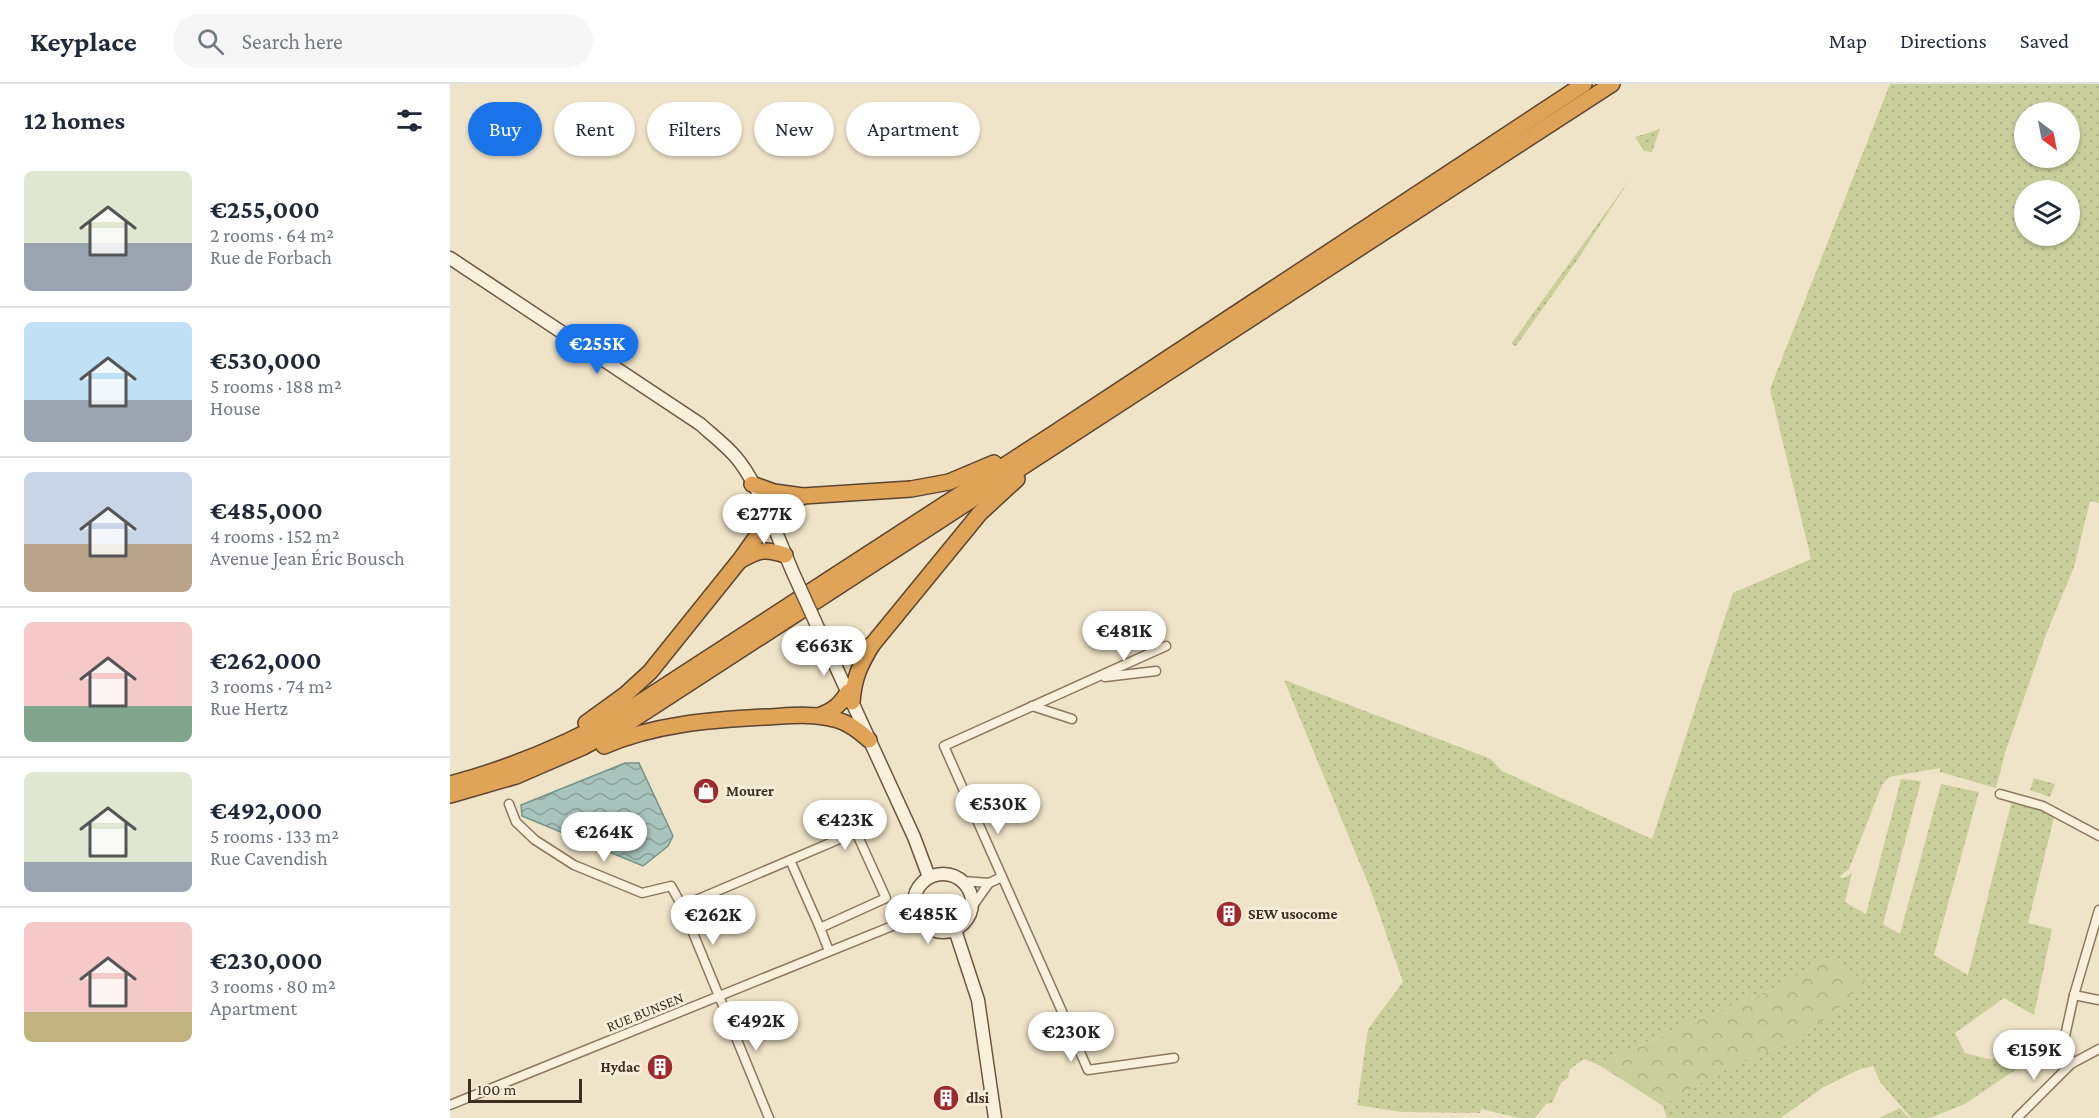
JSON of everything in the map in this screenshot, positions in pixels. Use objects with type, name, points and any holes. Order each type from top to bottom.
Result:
[{"type":"highway","points":[[514,771],[625,712],[1056,432],[1584,84]]},
{"type":"highway","points":[[450,795],[583,747],[631,721],[1612,84]]},
{"type":"highway","points":[[450,784],[514,771],[550,768],[621,738],[664,726],[711,720],[818,716],[831,712],[850,697],[857,669],[872,645],[980,513],[1014,482],[1068,444],[1107,411]]},
{"type":"highway","points":[[752,484],[774,492],[803,496],[910,489],[949,482],[984,468],[1027,444],[1056,432]]},
{"type":"highway","points":[[514,771],[534,751],[563,738],[588,723],[650,672],[740,560],[768,517],[803,496]]},
{"type":"highway","points":[[740,560],[756,552],[769,550],[785,555]]},
{"type":"highway","points":[[828,649],[845,653],[872,645]]},
{"type":"highway","points":[[818,716],[846,723],[870,740]]},
{"type":"main road","points":[[450,258],[700,424],[735,456],[768,517],[914,837],[929,877]]},
{"type":"main road","points":[[942,874],[955,876],[963,881],[970,890],[972,907],[971,914],[964,925],[943,933],[923,924],[917,916],[914,905],[915,894],[920,886],[929,877],[942,874]]},
{"type":"main road","points":[[955,930],[978,1000],[995,1118]]},
{"type":"street","points":[[1166,646],[944,746],[1088,1070],[1174,1058]]},
{"type":"street","points":[[1095,678],[1156,671]]},
{"type":"street","points":[[1032,706],[1072,719]]},
{"type":"street","points":[[2000,794],[2043,806],[2099,837]]},
{"type":"street","points":[[509,804],[516,822],[535,840],[574,865],[642,893],[671,886],[682,906],[769,1118]]},
{"type":"street","points":[[682,906],[856,832],[886,898],[820,928]]},
{"type":"street","points":[[790,860],[829,951]]},
{"type":"street","points":[[963,881],[989,883],[1002,877]]},
{"type":"street","points":[[972,907],[989,883]]},
{"type":"street","points":[[2071,1064],[2065,1036],[2074,995],[2099,910]]},
{"type":"street","name":"RUE BUNSEN","points":[[450,1106],[917,916]]},
{"type":"street","points":[[2074,995],[2099,1000]]},
{"type":"street","points":[[2017,1118],[2071,1064],[2099,1049]]},
{"type":"green space","points":[[1890,84],[2099,84],[2099,503],[2090,501],[2074,567],[2047,632],[2006,750],[1996,788],[1940,772],[1940,768],[1889,777],[1882,785],[1849,869],[1839,877],[1844,878],[1852,873],[1845,902],[1866,914],[1901,779],[1921,781],[1883,924],[1900,934],[1941,784],[1979,792],[1934,955],[1968,975],[2012,800],[2055,814],[2028,923],[2052,929],[2034,1015],[2004,998],[1955,1033],[1965,1053],[1992,1060],[2012,1046],[2024,1064],[1965,1104],[1930,1118],[1911,1118],[1880,1082],[1873,1066],[1858,1070],[1822,1088],[1781,1118],[1667,1118],[1663,1106],[1714,1075],[1803,1036],[1837,1010],[1865,981],[1827,958],[1776,988],[1678,1027],[1609,1058],[1599,1065],[1584,1059],[1569,1070],[1568,1078],[1561,1083],[1552,1103],[1546,1104],[1535,1118],[1519,1118],[1481,1109],[1480,1113],[1401,1112],[1357,1105],[1368,1029],[1403,982],[1370,888],[1284,680],[1491,759],[1502,771],[1652,839],[1733,593],[1811,559],[1770,389]]},
{"type":"green space","points":[[1660,129],[1652,152],[1644,151],[1635,137]]},
{"type":"green space","points":[[1630,179],[1578,259],[1516,346],[1511,344]]},
{"type":"green space","points":[[2034,778],[2055,784],[2050,797],[2030,790]]},
{"type":"green space","points":[[1827,958],[1866,981],[1837,1010],[1803,1036],[1714,1075],[1663,1106],[1599,1065],[1609,1058],[1678,1027],[1776,988]]},
{"type":"green space","points":[[1900,1108],[1909,1118],[1879,1118]]},
{"type":"water","points":[[625,763],[639,763],[673,836],[668,846],[643,866],[522,816],[521,805]]},
{"type":"place","name":"Mourer","points":[[706,791]]},
{"type":"place","name":"SEW usocome","points":[[1229,914]]},
{"type":"place","name":"Hydac","points":[[660,1067]]},
{"type":"place","name":"dlsi","points":[[946,1098]]}]
